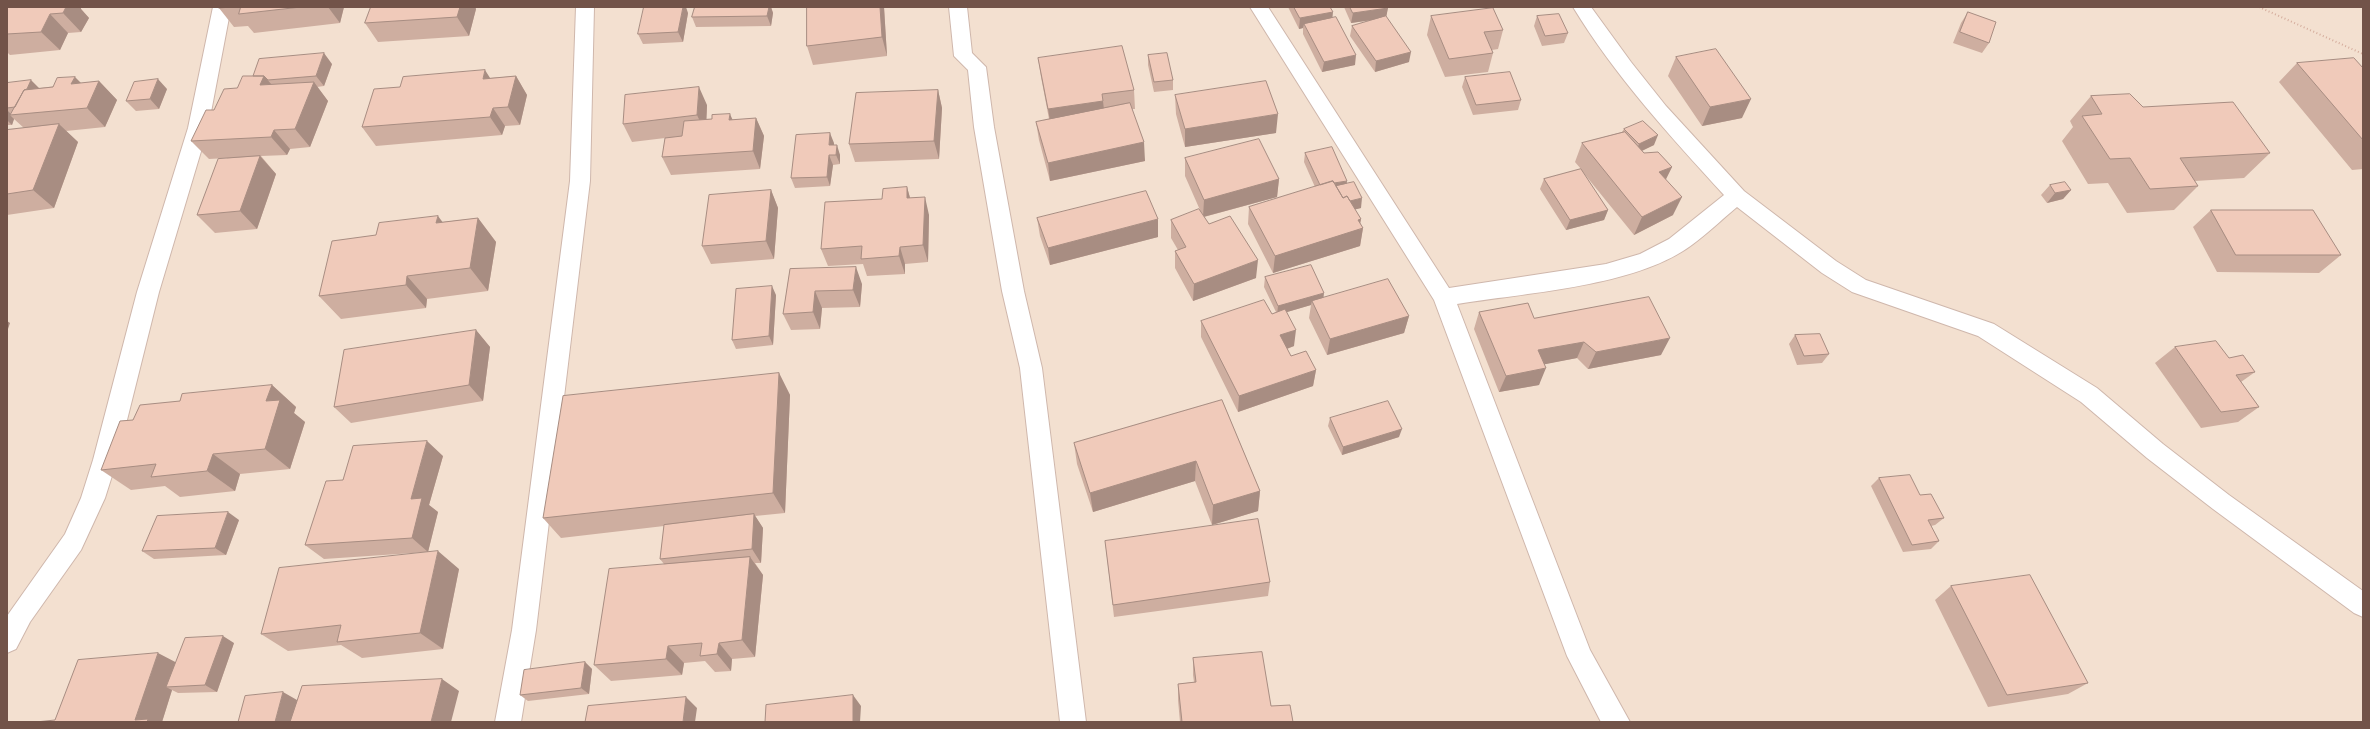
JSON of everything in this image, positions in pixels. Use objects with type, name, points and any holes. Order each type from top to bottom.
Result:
[{"type":"street","points":[[7,641],[21,614],[73,542],[93,498],[105,460],[122,385],[148,292],[198,128],[222,7]]},
{"type":"street","points":[[508,722],[524,630],[580,181],[585,7]]},
{"type":"street","points":[[958,7],[963,56],[977,67],[984,127],[1013,291],[1030,368],[1055,559],[1073,722]]},
{"type":"street","points":[[1259,7],[1444,297],[1580,656],[1607,708],[1617,722]]},
{"type":"street","points":[[1582,7],[1624,66],[1659,111],[1737,196],[1829,267],[1859,286],[1887,297],[1915,304],[1986,330],[2089,395],[2155,451],[2214,497],[2363,605]]},
{"type":"street","points":[[1444,297],[1606,272],[1646,260],[1676,245],[1737,196]]},
{"type":"path","points":[[2260,7],[2363,54]]},
{"type":"shaded area","points":[[7,7],[2363,7],[2363,722],[7,722]]},
{"type":"building","points":[[7,7],[66,7],[63,13],[50,14],[41,32],[7,34]]},
{"type":"building","points":[[241,7],[301,7],[239,14]]},
{"type":"building","points":[[371,7],[460,7],[457,17],[365,23]]},
{"type":"building","points":[[644,7],[683,7],[678,32],[638,34]]},
{"type":"building","points":[[695,7],[769,7],[767,16],[692,17]]},
{"type":"building","points":[[807,7],[880,7],[882,37],[807,46]]},
{"type":"building","points":[[1294,7],[1330,7],[1333,12],[1300,18]]},
{"type":"building","points":[[1350,7],[1388,7],[1388,8],[1353,13]]},
{"type":"building","points":[[1493,8],[1503,30],[1484,32],[1493,53],[1449,59],[1431,16]]},
{"type":"building","points":[[1968,12],[1996,22],[1989,43],[1960,32]]},
{"type":"building","points":[[1559,14],[1568,33],[1545,36],[1537,16]]},
{"type":"building","points":[[1386,16],[1411,52],[1376,61],[1352,26]]},
{"type":"building","points":[[1336,17],[1356,55],[1324,62],[1304,24]]},
{"type":"building","points":[[1122,46],[1134,90],[1102,94],[1103,101],[1048,109],[1038,58]]},
{"type":"building","points":[[1716,49],[1751,99],[1710,107],[1676,57]]},
{"type":"building","points":[[324,53],[316,76],[268,80],[264,76],[253,76],[259,59]]},
{"type":"building","points":[[1167,53],[1173,80],[1154,82],[1148,55]]},
{"type":"building","points":[[2354,58],[2363,68],[2363,140],[2297,63]]},
{"type":"building","points":[[485,70],[483,79],[516,76],[508,107],[493,108],[490,117],[362,127],[374,89],[400,87],[403,77]]},
{"type":"building","points":[[1510,72],[1521,100],[1476,105],[1465,77]]},
{"type":"building","points":[[243,76],[264,76],[260,85],[314,82],[295,129],[274,130],[271,137],[191,141],[206,110],[214,110],[224,89],[237,88]]},
{"type":"building","points":[[75,77],[71,84],[99,81],[87,108],[10,115],[24,90],[53,87],[57,78]]},
{"type":"building","points":[[158,79],[150,99],[126,101],[134,82]]},
{"type":"building","points":[[31,80],[15,107],[7,108],[7,83]]},
{"type":"building","points":[[1266,81],[1278,114],[1185,129],[1175,95]]},
{"type":"building","points":[[699,87],[697,115],[623,124],[625,95]]},
{"type":"building","points":[[938,90],[934,141],[849,144],[856,93]]},
{"type":"building","points":[[2130,94],[2143,107],[2233,102],[2270,153],[2180,158],[2198,186],[2150,189],[2130,158],[2110,159],[2082,116],[2102,114],[2091,96]]},
{"type":"building","points":[[1130,103],[1144,142],[1048,163],[1036,122]]},
{"type":"building","points":[[730,114],[729,120],[756,118],[753,151],[662,157],[665,138],[682,136],[684,121],[712,119],[712,115]]},
{"type":"building","points":[[1643,121],[1658,135],[1639,144],[1624,129]]},
{"type":"building","points":[[59,124],[33,190],[7,194],[7,130]]},
{"type":"building","points":[[1625,132],[1644,153],[1658,152],[1672,167],[1659,172],[1682,197],[1642,217],[1582,143]]},
{"type":"building","points":[[830,133],[829,145],[837,145],[836,155],[829,155],[827,177],[791,178],[796,135]]},
{"type":"building","points":[[1259,139],[1279,179],[1204,200],[1185,158]]},
{"type":"building","points":[[1332,147],[1347,181],[1334,183],[1333,181],[1320,185],[1305,153]]},
{"type":"building","points":[[260,156],[240,211],[197,215],[218,159]]},
{"type":"building","points":[[1581,169],[1608,210],[1570,220],[1544,179]]},
{"type":"building","points":[[1333,181],[1343,198],[1347,196],[1361,219],[1358,220],[1363,228],[1275,256],[1249,207]]},
{"type":"building","points":[[1354,182],[1362,198],[1350,201],[1347,196],[1343,198],[1336,186]]},
{"type":"building","points":[[2065,182],[2071,190],[2055,193],[2050,185]]},
{"type":"building","points":[[907,187],[907,198],[925,197],[923,245],[900,247],[899,256],[861,259],[862,246],[821,249],[825,202],[882,199],[883,189]]},
{"type":"building","points":[[771,190],[766,241],[702,246],[709,195]]},
{"type":"building","points":[[1146,191],[1158,219],[1048,248],[1037,218]]},
{"type":"building","points":[[1199,209],[1209,224],[1230,216],[1258,260],[1194,284],[1175,251],[1186,247],[1171,220]]},
{"type":"building","points":[[2211,210],[2313,210],[2341,255],[2236,255]]},
{"type":"building","points":[[438,216],[436,223],[478,218],[470,268],[407,276],[406,285],[319,296],[332,241],[376,235],[379,223]]},
{"type":"building","points":[[1311,265],[1324,293],[1278,306],[1265,277]]},
{"type":"building","points":[[856,267],[853,290],[815,291],[813,312],[783,314],[790,269]]},
{"type":"building","points":[[1388,279],[1409,316],[1330,339],[1312,301]]},
{"type":"building","points":[[772,286],[769,336],[732,340],[736,289]]},
{"type":"building","points":[[1649,297],[1670,338],[1596,352],[1584,342],[1538,350],[1546,368],[1506,376],[1479,312],[1528,303],[1534,318]]},
{"type":"building","points":[[1264,300],[1272,314],[1285,309],[1296,330],[1280,335],[1291,356],[1306,351],[1316,370],[1239,396],[1201,321]]},
{"type":"building","points":[[476,330],[469,385],[334,407],[344,350]]},
{"type":"building","points":[[1820,334],[1829,354],[1804,356],[1795,335]]},
{"type":"building","points":[[2216,341],[2229,358],[2243,355],[2255,372],[2236,375],[2259,407],[2221,412],[2175,347]]},
{"type":"building","points":[[779,373],[773,493],[543,518],[563,396]]},
{"type":"building","points":[[272,385],[266,401],[280,400],[265,449],[213,454],[207,471],[151,477],[156,464],[101,470],[120,421],[133,420],[140,405],[180,401],[182,394]]},
{"type":"building","points":[[1222,400],[1260,491],[1213,505],[1196,461],[1090,493],[1074,443]]},
{"type":"building","points":[[1388,401],[1402,429],[1343,447],[1330,418]]},
{"type":"building","points":[[427,441],[411,499],[422,498],[412,538],[305,545],[326,481],[343,480],[353,446]]},
{"type":"building","points":[[1910,475],[1920,495],[1931,494],[1944,518],[1928,520],[1939,541],[1912,545],[1879,478]]},
{"type":"building","points":[[228,512],[215,548],[142,551],[157,516]]},
{"type":"building","points":[[754,514],[752,549],[660,559],[664,525]]},
{"type":"building","points":[[1258,519],[1270,582],[1113,605],[1105,541]]},
{"type":"building","points":[[438,551],[420,633],[337,642],[341,625],[261,634],[279,568]]},
{"type":"building","points":[[750,557],[742,640],[719,643],[717,654],[700,656],[702,643],[668,646],[666,659],[594,665],[609,569]]},
{"type":"building","points":[[2030,575],[2088,683],[2007,695],[1951,586]]},
{"type":"building","points":[[223,636],[205,685],[166,687],[185,638]]},
{"type":"building","points":[[1262,652],[1271,706],[1290,705],[1293,722],[1182,722],[1178,684],[1196,682],[1193,658]]},
{"type":"building","points":[[158,653],[135,720],[148,719],[147,722],[36,722],[55,720],[78,660]]},
{"type":"building","points":[[585,662],[581,688],[520,695],[524,670]]},
{"type":"building","points":[[442,679],[431,722],[290,722],[302,686]]},
{"type":"building","points":[[283,692],[275,722],[238,722],[245,696]]},
{"type":"building","points":[[853,695],[853,722],[765,722],[766,705]]},
{"type":"building","points":[[686,697],[683,722],[585,722],[588,706]]}]
